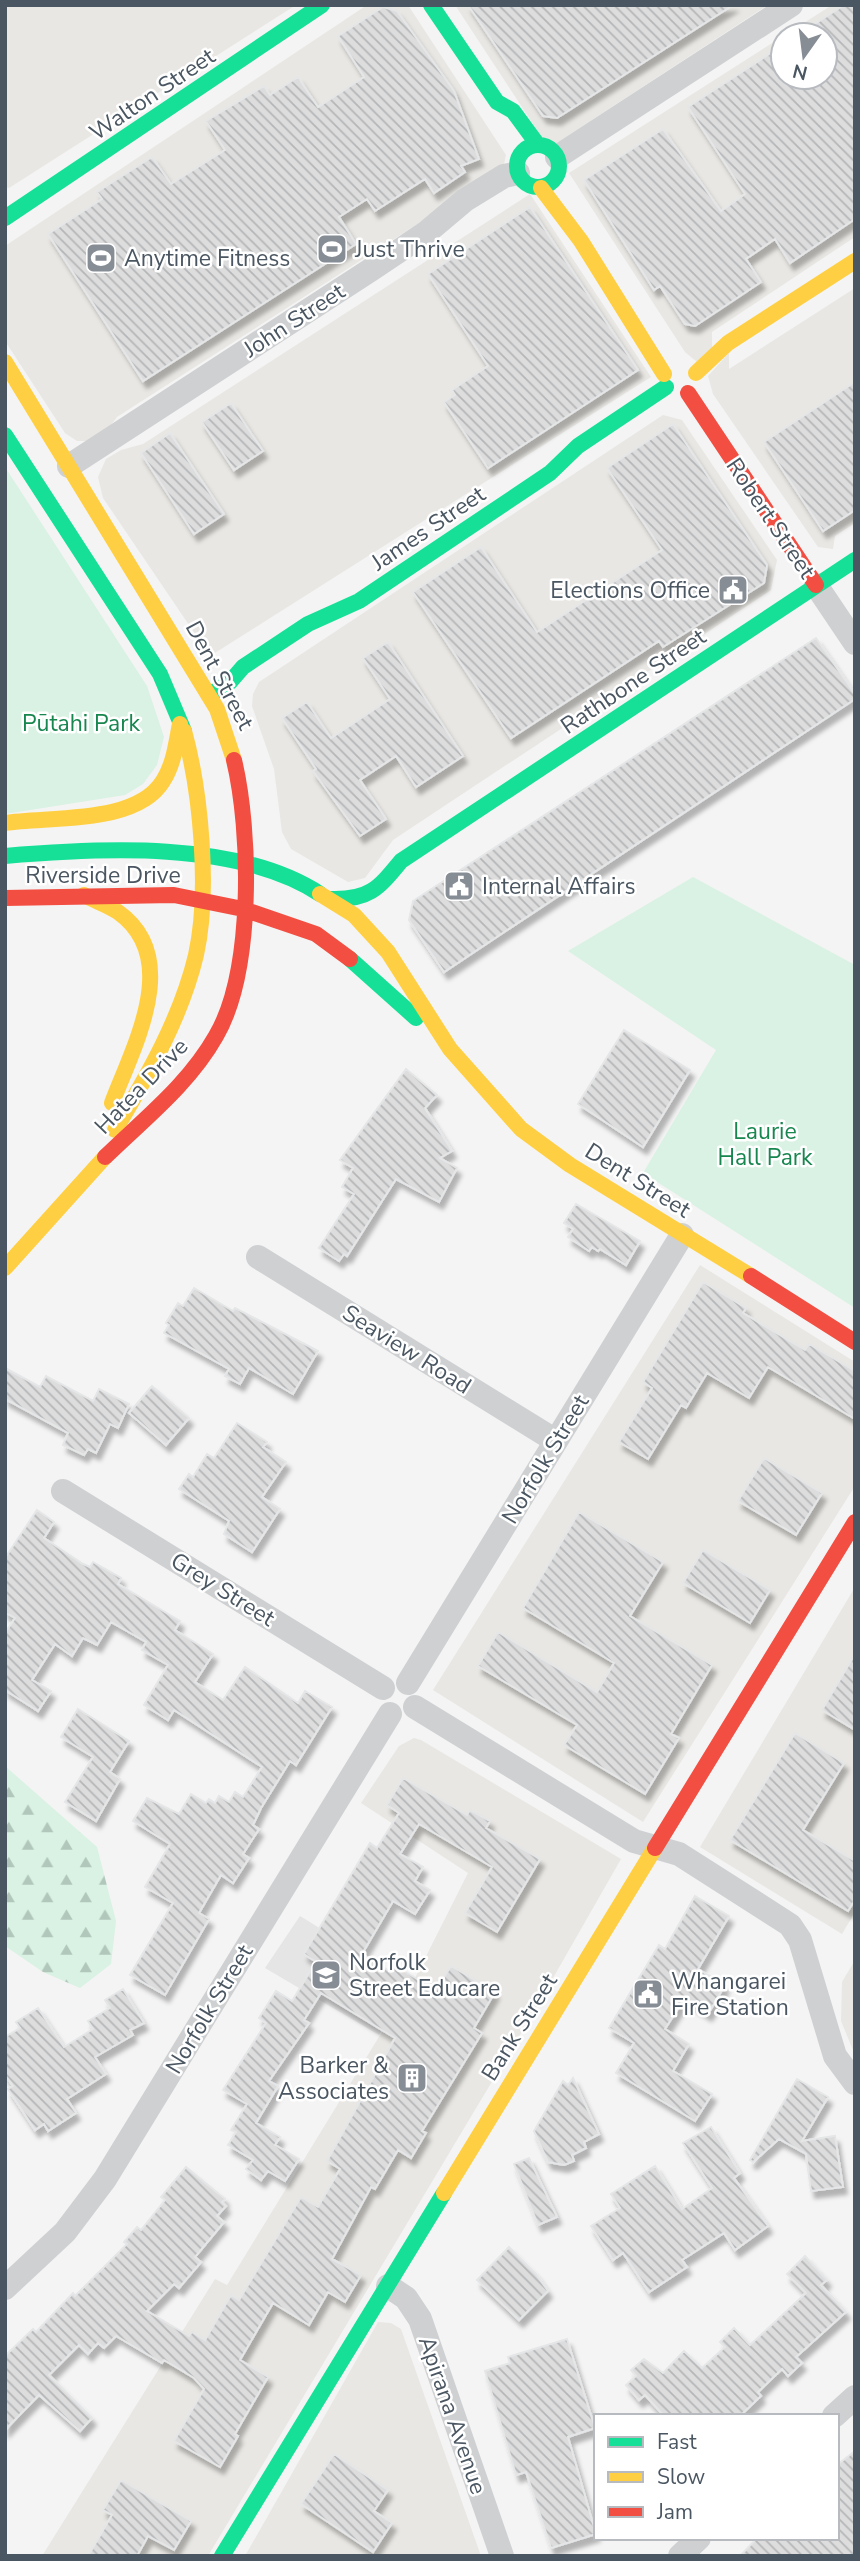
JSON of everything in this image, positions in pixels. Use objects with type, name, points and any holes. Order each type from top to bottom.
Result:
[{"type":"main road","name":"Walton Street","points":[[5,218],[322,5]]},
{"type":"main road","points":[[433,6],[497,102],[500,123]]},
{"type":"main road","points":[[497,102],[513,111],[557,173],[643,308]]},
{"type":"main road","points":[[517,156],[557,173]]},
{"type":"main road","points":[[517,156],[526,184],[541,188],[671,371],[676,395],[688,393],[696,384],[696,373],[687,363],[671,371]]},
{"type":"main road","points":[[541,188],[557,173]]},
{"type":"main road","points":[[5,197],[29,203]]},
{"type":"main road","points":[[696,373],[728,343],[855,261]]},
{"type":"main road","name":"Dent Street","points":[[5,362],[209,695],[234,750],[241,780],[245,864],[282,876],[331,899],[383,938],[443,1040]]},
{"type":"main road","name":"James Street","points":[[209,695],[308,624],[359,601],[541,479],[671,371]]},
{"type":"main road","name":"Robert Street","points":[[688,393],[817,585]]},
{"type":"main road","points":[[5,435],[173,697],[193,761],[202,820],[202,856]]},
{"type":"main road","name":"Rathbone Street","points":[[331,899],[355,901],[380,888],[401,861],[437,840],[855,560]]},
{"type":"main road","points":[[209,695],[242,726]]},
{"type":"main road","points":[[5,823],[105,813],[148,798],[158,790],[169,770],[180,721]]},
{"type":"main road","name":"Rathbone Street","points":[[404,883],[437,840]]},
{"type":"main road","name":"Riverside Drive","points":[[5,856],[89,850],[202,856],[245,864]]},
{"type":"main road","name":"Hatea Drive","points":[[92,1169],[143,1084],[172,1026],[195,959],[199,936],[202,856]]},
{"type":"main road","points":[[275,857],[282,876]]},
{"type":"main road","name":"Hatea Drive","points":[[5,1268],[92,1169],[187,1076],[219,1030],[236,979],[245,864]]},
{"type":"main road","points":[[81,894],[115,910],[136,929],[151,954],[153,976],[148,1010],[118,1087],[92,1169]]},
{"type":"main road","name":"Riverside Drive","points":[[5,898],[81,894],[174,895],[243,909]]},
{"type":"main road","name":"Dent Street","points":[[243,909],[316,934],[443,1040],[522,1130],[682,1234],[834,1325],[855,1342]]},
{"type":"main road","name":"Dent Street","points":[[834,1325],[855,1329]]},
{"type":"main road","name":"Bank Street","points":[[222,2556],[855,1522]]},
{"type":"street","points":[[557,173],[791,5]]},
{"type":"street","name":"John Street","points":[[69,466],[383,262],[465,200],[504,176],[517,156]]},
{"type":"street","name":"Robert Street","points":[[817,585],[855,643]]},
{"type":"street","name":"Norfolk Street","points":[[408,1682],[682,1234]]},
{"type":"street","name":"Seaview Road","points":[[258,1258],[556,1441]]},
{"type":"street","name":"Grey Street","points":[[63,1491],[383,1688]]},
{"type":"street","points":[[397,1680],[408,1682],[417,1696],[415,1707],[401,1716],[390,1714],[380,1700],[383,1688],[397,1680]]},
{"type":"street","points":[[415,1707],[634,1841],[679,1854],[796,1931],[835,2056],[855,2083]]},
{"type":"street","name":"Norfolk Street","points":[[5,2288],[65,2232],[105,2179],[390,1714]]},
{"type":"street","name":"Apirana Avenue","points":[[388,2286],[406,2298],[420,2319],[502,2556]]},
{"type":"street","points":[[836,2414],[855,2397]]},
{"type":"street","points":[[680,2556],[697,2540]]},
{"type":"shaded area","points":[[5,5],[296,5],[9,188],[5,187]]},
{"type":"shaded area","points":[[367,5],[408,5],[506,155],[503,169],[117,417],[108,429],[92,441],[77,441],[65,433],[5,341],[5,246]]},
{"type":"shaded area","points":[[455,5],[768,5],[549,148]]},
{"type":"shaded area","points":[[832,5],[855,5],[855,237],[712,332],[712,352],[697,362],[685,352],[569,173],[769,45],[769,91],[839,91],[839,21],[807,21]]},
{"type":"shaded area","points":[[530,194],[651,377],[210,656],[103,498],[98,477],[106,459],[121,450],[143,444]]},
{"type":"shaded area","points":[[855,288],[855,523],[835,536],[833,549],[818,547],[713,394],[708,376],[729,353],[729,369]]},
{"type":"shaded area","points":[[663,415],[682,420],[777,560],[771,590],[393,840],[365,878],[348,882],[291,849],[282,832],[274,769],[252,706],[253,694],[259,682]]},
{"type":"shaded area","points":[[700,1265],[855,1362],[855,1486],[643,1822],[433,1690]]},
{"type":"shaded area","points":[[855,1587],[855,1912],[842,1934],[700,1847]]},
{"type":"shaded area","points":[[414,1738],[621,1859],[533,2013],[208,2556],[42,2556],[215,2279],[227,2285],[415,1978],[468,1873],[361,1803],[399,1746]]},
{"type":"shaded area","name":"Norfolk Street Educare","points":[[300,1916],[365,1956],[359,1965],[403,1998],[379,2035],[265,1968]]},
{"type":"shaded area","points":[[855,1960],[855,2055],[841,2021],[842,1982]]},
{"type":"shaded area","points":[[378,2322],[391,2323],[401,2329],[481,2556],[245,2556]]},
{"type":"green space","name":"Pūtahi Park","points":[[5,467],[147,686],[164,737],[157,765],[143,784],[125,795],[5,814]]},
{"type":"green space","name":"Laurie Hall Park","points":[[693,877],[855,965],[855,1308],[643,1173],[716,1050],[568,951]]},
{"type":"green space","points":[[5,1766],[97,1847],[116,1921],[111,1964],[80,1988],[43,1972],[5,1946]]},
{"type":"building","points":[[468,5],[733,5],[557,118],[543,116]]},
{"type":"building","points":[[844,5],[855,5],[855,219],[790,263],[775,239],[746,259],[761,282],[695,326],[685,324],[660,286],[654,290],[584,180],[663,129],[721,211],[745,194],[688,107],[769,54],[769,91],[839,91],[839,21],[819,21]]},
{"type":"building","points":[[383,7],[397,11],[454,91],[479,159],[461,166],[465,172],[434,193],[425,179],[375,211],[367,199],[339,217],[356,244],[143,381],[48,234],[102,199],[97,192],[152,157],[171,184],[225,150],[206,121],[264,86],[270,95],[298,77],[318,107],[364,77],[338,36]]},
{"type":"building","points":[[530,207],[638,370],[488,468],[444,402],[455,395],[452,390],[488,366],[428,274]]},
{"type":"building","points":[[855,382],[855,510],[823,531],[764,442]]},
{"type":"building","points":[[231,403],[263,451],[234,470],[202,422]]},
{"type":"building","points":[[673,424],[767,565],[764,583],[663,647],[659,641],[511,738],[413,592],[481,547],[537,632],[662,550],[607,468]]},
{"type":"building","points":[[170,433],[224,514],[194,534],[141,453]]},
{"type":"building","points":[[816,638],[855,694],[855,699],[444,972],[409,920],[413,901]]},
{"type":"building","points":[[388,642],[463,756],[416,787],[396,756],[360,780],[386,819],[360,836],[313,771],[316,769],[282,718],[307,702],[331,738],[390,699],[363,658]]},
{"type":"building","points":[[624,1030],[690,1070],[643,1147],[578,1104]]},
{"type":"building","points":[[406,1069],[437,1095],[425,1108],[452,1151],[440,1158],[457,1168],[439,1202],[396,1179],[347,1256],[344,1254],[339,1261],[319,1248],[354,1194],[342,1187],[353,1168],[340,1160]]},
{"type":"building","points":[[576,1204],[640,1241],[626,1265],[600,1249],[598,1251],[592,1247],[589,1251],[568,1237],[573,1229],[564,1223]]},
{"type":"building","points":[[703,1282],[746,1308],[743,1313],[805,1350],[809,1344],[855,1371],[855,1419],[768,1367],[749,1398],[707,1373],[686,1408],[681,1405],[648,1459],[619,1442],[652,1388],[643,1382]]},
{"type":"building","points":[[194,1288],[233,1311],[235,1308],[318,1351],[293,1394],[249,1368],[240,1384],[225,1376],[229,1369],[164,1333],[169,1325],[166,1323],[178,1303],[183,1306]]},
{"type":"building","points":[[5,1368],[40,1387],[46,1376],[93,1401],[99,1389],[129,1404],[118,1428],[110,1424],[96,1453],[88,1449],[84,1455],[63,1445],[68,1433],[5,1399]]},
{"type":"building","points":[[152,1386],[189,1418],[166,1445],[129,1413]]},
{"type":"building","points":[[237,1423],[267,1442],[263,1447],[286,1462],[262,1497],[280,1509],[252,1552],[224,1534],[229,1521],[179,1489],[189,1474],[193,1477],[207,1454],[214,1458]]},
{"type":"building","points":[[764,1458],[822,1493],[796,1535],[738,1501]]},
{"type":"building","points":[[37,1510],[54,1522],[44,1538],[83,1564],[90,1567],[93,1562],[121,1578],[118,1584],[180,1621],[175,1630],[213,1654],[195,1682],[223,1700],[245,1667],[298,1703],[305,1691],[332,1707],[296,1765],[290,1761],[261,1808],[253,1825],[259,1829],[243,1854],[249,1858],[233,1883],[221,1875],[199,1913],[209,1919],[165,1995],[130,1975],[173,1903],[145,1887],[170,1844],[133,1821],[147,1798],[179,1814],[191,1794],[206,1803],[209,1799],[215,1803],[219,1796],[229,1802],[235,1792],[243,1797],[262,1767],[174,1710],[168,1720],[144,1705],[168,1665],[142,1650],[146,1642],[111,1622],[97,1645],[83,1638],[72,1656],[55,1644],[32,1680],[51,1691],[38,1711],[5,1690],[5,1633],[15,1618],[5,1612],[5,1558]]},
{"type":"building","points":[[579,1512],[663,1562],[630,1616],[712,1665],[671,1734],[679,1738],[645,1794],[564,1745],[577,1725],[478,1666],[498,1632],[597,1692],[614,1663],[523,1608]]},
{"type":"building","points":[[703,1550],[770,1590],[750,1623],[683,1583]]},
{"type":"building","points":[[855,1654],[855,1730],[822,1710]]},
{"type":"building","points":[[78,1709],[129,1741],[110,1772],[120,1779],[96,1821],[65,1802],[93,1757],[61,1737]]},
{"type":"building","points":[[795,1733],[844,1763],[803,1830],[855,1861],[855,1900],[848,1911],[730,1840]]},
{"type":"building","points":[[403,1778],[467,1815],[470,1810],[490,1821],[486,1828],[540,1859],[497,1932],[465,1913],[492,1867],[419,1824],[400,1854],[423,1867],[415,1881],[430,1890],[415,1914],[393,1901],[362,1954],[391,1972],[395,1966],[436,1990],[451,1966],[495,1992],[474,2028],[482,2033],[422,2131],[426,2133],[411,2158],[398,2150],[375,2189],[371,2187],[332,2259],[361,2275],[345,2302],[328,2292],[309,2325],[273,2303],[240,2360],[268,2377],[235,2434],[238,2436],[220,2467],[174,2441],[204,2389],[194,2378],[116,2336],[104,2348],[98,2343],[88,2354],[79,2345],[49,2375],[92,2418],[80,2431],[39,2395],[5,2430],[5,2356],[33,2329],[36,2332],[73,2293],[75,2296],[127,2244],[124,2242],[137,2227],[141,2230],[165,2200],[161,2197],[186,2167],[225,2199],[222,2202],[226,2206],[217,2216],[224,2222],[195,2257],[201,2262],[179,2288],[174,2284],[147,2311],[189,2336],[192,2332],[205,2340],[231,2295],[239,2300],[301,2197],[318,2207],[340,2169],[327,2161],[395,2038],[321,1993],[304,2020],[309,2023],[269,2081],[278,2086],[256,2123],[280,2137],[275,2145],[299,2159],[285,2181],[268,2171],[261,2180],[246,2169],[253,2160],[228,2145],[236,2132],[231,2130],[247,2104],[223,2090],[266,2023],[259,2018],[276,1991],[292,2001],[316,1962],[304,1954],[370,1843],[377,1848],[399,1813],[387,1805]]},
{"type":"building","points":[[695,1896],[729,1916],[698,1969],[725,1985],[708,2014],[684,1999],[665,2029],[689,2044],[673,2071],[712,2094],[695,2121],[616,2073],[634,2043],[609,2028],[659,1945],[665,1949]]},
{"type":"building","points":[[123,1989],[144,2023],[130,2030],[133,2035],[95,2057],[106,2074],[67,2099],[76,2113],[48,2131],[44,2124],[35,2130],[8,2089],[13,2086],[5,2075],[5,2037],[20,2028],[16,2022],[38,2008],[64,2047],[93,2029],[88,2021],[110,2008],[105,2000]]},
{"type":"building","points":[[573,2078],[599,2134],[584,2142],[586,2148],[572,2155],[574,2161],[564,2165],[548,2162],[534,2131],[563,2081],[568,2085]]},
{"type":"building","points":[[797,2079],[828,2097],[802,2141],[835,2136],[843,2187],[811,2191],[806,2154],[779,2139],[753,2162],[750,2160]]},
{"type":"building","points":[[711,2127],[740,2173],[734,2178],[768,2226],[735,2250],[724,2233],[682,2260],[687,2267],[649,2292],[623,2253],[613,2260],[591,2226],[620,2208],[611,2194],[655,2166],[682,2209],[712,2188],[683,2143]]},
{"type":"building","points":[[529,2158],[557,2217],[538,2225],[514,2164]]},
{"type":"building","points":[[509,2247],[536,2274],[548,2291],[519,2320],[477,2280]]},
{"type":"building","points":[[805,2256],[827,2280],[821,2285],[846,2312],[796,2357],[802,2363],[788,2376],[782,2369],[758,2392],[761,2396],[742,2414],[662,2414],[645,2395],[639,2400],[626,2385],[636,2376],[631,2370],[644,2359],[663,2373],[684,2351],[702,2368],[725,2347],[720,2342],[734,2328],[750,2345],[806,2293],[787,2274]]},
{"type":"building","points":[[567,2339],[594,2425],[594,2428],[568,2437],[594,2535],[551,2548],[526,2472],[516,2475],[485,2371],[510,2363],[508,2357]]},
{"type":"building","points":[[855,2451],[855,2556],[740,2556],[755,2540],[839,2540],[839,2463]]},
{"type":"building","points":[[334,2454],[388,2490],[374,2511],[392,2523],[373,2552],[301,2504]]},
{"type":"building","points":[[121,2480],[191,2521],[174,2550],[148,2536],[137,2556],[88,2556],[112,2515],[103,2510]]},
{"type":"traffic: fast","points":[[5,218],[322,5]]},
{"type":"traffic: fast","points":[[431,5],[497,102],[513,111],[538,145]]},
{"type":"traffic: fast","points":[[538,145],[553,151],[559,166],[553,181],[538,187],[523,181],[517,166],[523,151],[538,145]]},
{"type":"traffic: fast","points":[[209,695],[230,682],[243,667],[308,624],[359,601],[550,473],[578,446],[666,387]]},
{"type":"traffic: fast","points":[[5,435],[160,674],[184,731]]},
{"type":"traffic: fast","points":[[331,899],[355,897],[372,891],[401,861],[855,560]]},
{"type":"traffic: fast","points":[[5,856],[124,850],[209,856],[249,864],[287,877],[320,894]]},
{"type":"traffic: fast","points":[[350,959],[416,1018]]},
{"type":"traffic: fast","points":[[222,2556],[444,2193]]},
{"type":"traffic: slow","points":[[541,188],[581,241],[664,374]]},
{"type":"traffic: slow","points":[[696,373],[728,343],[855,261]]},
{"type":"traffic: slow","points":[[5,362],[217,709],[234,760]]},
{"type":"traffic: slow","points":[[5,823],[91,816],[133,805],[150,795],[163,781],[172,761],[180,724]]},
{"type":"traffic: slow","points":[[115,1130],[172,1024],[196,955],[202,902],[202,842],[195,783],[184,731]]},
{"type":"traffic: slow","points":[[320,894],[354,915],[388,952],[450,1049],[521,1129],[570,1165],[751,1276]]},
{"type":"traffic: slow","points":[[84,895],[118,912],[137,931],[147,953],[150,978],[147,1004],[131,1056],[112,1103]]},
{"type":"traffic: slow","points":[[5,1268],[105,1157]]},
{"type":"traffic: slow","points":[[444,2193],[655,1848]]},
{"type":"traffic: jam","points":[[688,393],[816,585]]},
{"type":"traffic: jam","points":[[105,1157],[193,1070],[216,1036],[228,1008],[237,975],[246,900],[244,824],[234,760]]},
{"type":"traffic: jam","points":[[5,898],[174,895],[243,909],[316,934],[350,959]]},
{"type":"traffic: jam","points":[[751,1276],[855,1342]]},
{"type":"traffic: jam","points":[[655,1848],[855,1522]]},
{"type":"place","name":"Just Thrive","points":[[332,249]]},
{"type":"place","name":"Anytime Fitness","points":[[101,258]]},
{"type":"place","name":"Elections Office","points":[[733,590]]},
{"type":"place","name":"Internal Affairs","points":[[459,886]]},
{"type":"place","name":"Norfolk Street Educare","points":[[326,1975]]},
{"type":"place","name":"Whangarei Fire Station","points":[[648,1994]]},
{"type":"place","name":"Barker & Associates","points":[[412,2078]]}]
